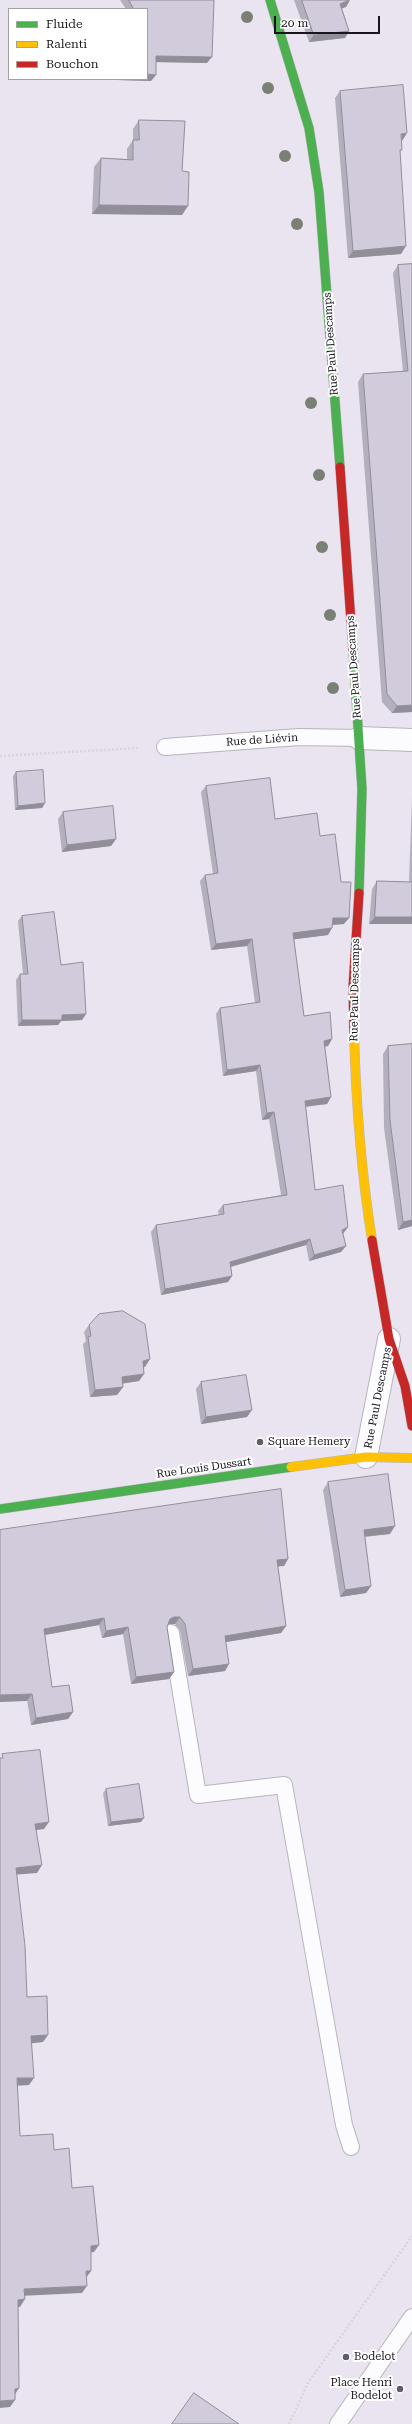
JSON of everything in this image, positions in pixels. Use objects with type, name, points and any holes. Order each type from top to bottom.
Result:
[{"type":"street","name":"Rue Paul Descamps","points":[[270,0],[309,128],[319,192],[362,789],[360,875],[353,987],[356,1110],[362,1177],[389,1339],[405,1386],[412,1426]]},
{"type":"street","points":[[359,738],[412,740]]},
{"type":"street","name":"Rue Paul Descamps","points":[[366,1457],[389,1339]]},
{"type":"street","name":"Rue Louis Dussart","points":[[0,1509],[366,1457],[412,1458]]},
{"type":"lane","name":"Rue de Liévin","points":[[165,747],[299,737],[359,738]]},
{"type":"lane","points":[[171,1633],[198,1795],[284,1785],[344,2125],[351,2147]]},
{"type":"lane","points":[[338,2424],[412,2317]]},
{"type":"path","points":[[0,756],[165,747]]},
{"type":"path","points":[[289,2424],[308,2383],[412,2236]]},
{"type":"building","points":[[129,0],[214,0],[212,57],[156,56],[156,75],[148,74],[148,8],[133,8]]},
{"type":"building","points":[[302,0],[349,0],[340,4],[349,31],[314,35]]},
{"type":"building","points":[[403,85],[407,133],[401,134],[402,150],[400,150],[406,246],[353,251],[340,91]]},
{"type":"building","points":[[139,120],[185,121],[182,171],[189,172],[188,206],[99,205],[101,158],[133,160],[133,140],[139,140]]},
{"type":"building","points":[[412,264],[412,705],[397,706],[387,694],[363,374],[408,371],[398,265]]},
{"type":"building","points":[[43,770],[45,803],[18,806],[16,772]]},
{"type":"building","points":[[270,778],[275,819],[317,813],[320,836],[335,834],[341,882],[351,882],[349,918],[333,918],[332,928],[293,933],[304,1016],[330,1012],[332,1039],[324,1041],[331,1097],[305,1101],[315,1190],[343,1185],[348,1227],[342,1230],[346,1246],[314,1255],[310,1239],[230,1262],[232,1276],[165,1289],[156,1225],[224,1214],[223,1205],[287,1195],[274,1112],[267,1113],[260,1065],[227,1070],[220,1008],[260,1002],[252,939],[216,944],[205,875],[218,873],[206,786]]},
{"type":"building","points":[[113,806],[116,839],[67,845],[63,812]]},
{"type":"building","points":[[377,881],[412,882],[412,917],[375,917]]},
{"type":"building","points":[[54,912],[61,965],[83,962],[86,1014],[62,1015],[62,1020],[22,1020],[20,974],[28,974],[22,916]]},
{"type":"building","points":[[412,1044],[412,1220],[403,1222],[390,1120],[388,1046]]},
{"type":"building","points":[[123,1311],[145,1324],[150,1359],[143,1361],[144,1374],[122,1377],[123,1387],[95,1390],[88,1337],[91,1336],[89,1325],[99,1314]]},
{"type":"building","points":[[246,1375],[252,1410],[206,1417],[201,1382]]},
{"type":"building","points":[[388,1474],[395,1526],[364,1530],[371,1586],[345,1590],[328,1482]]},
{"type":"building","points":[[281,1489],[288,1559],[277,1560],[286,1626],[225,1636],[229,1664],[193,1669],[185,1624],[180,1617],[174,1617],[170,1619],[167,1627],[174,1672],[136,1677],[128,1627],[106,1631],[104,1618],[44,1629],[52,1687],[69,1685],[73,1712],[36,1718],[32,1694],[0,1695],[0,1530]]},
{"type":"building","points":[[40,1750],[49,1822],[35,1824],[42,1865],[16,1868],[25,1946],[27,1997],[47,1996],[48,2035],[31,2036],[34,2078],[17,2078],[20,2136],[53,2134],[54,2150],[69,2148],[72,2188],[93,2186],[99,2245],[91,2246],[91,2271],[86,2271],[87,2286],[24,2289],[25,2299],[18,2300],[19,2388],[15,2389],[15,2400],[0,2401],[0,1758],[3,1758],[2,1754]]},
{"type":"building","points":[[139,1784],[144,1818],[111,1822],[106,1789]]},
{"type":"building","points":[[194,2393],[239,2424],[172,2424]]},
{"type":"traffic: fast","points":[[270,0],[309,128],[319,192],[340,467]]},
{"type":"traffic: fast","points":[[353,650],[362,789],[359,893]]},
{"type":"traffic: fast","points":[[0,1509],[291,1467]]},
{"type":"traffic: slow","points":[[354,1033],[360,1137],[372,1240]]},
{"type":"traffic: slow","points":[[291,1467],[366,1457],[412,1458]]},
{"type":"traffic: jam","points":[[340,467],[353,650]]},
{"type":"traffic: jam","points":[[354,1033],[353,987],[359,893]]},
{"type":"traffic: jam","points":[[372,1240],[389,1339],[405,1386],[412,1426]]},
{"type":"place","name":"Square Hemery","points":[[260,1442]]},
{"type":"place","name":"Bodelot","points":[[346,2357]]},
{"type":"place","name":"Place Henri Bodelot","points":[[400,2389]]}]
